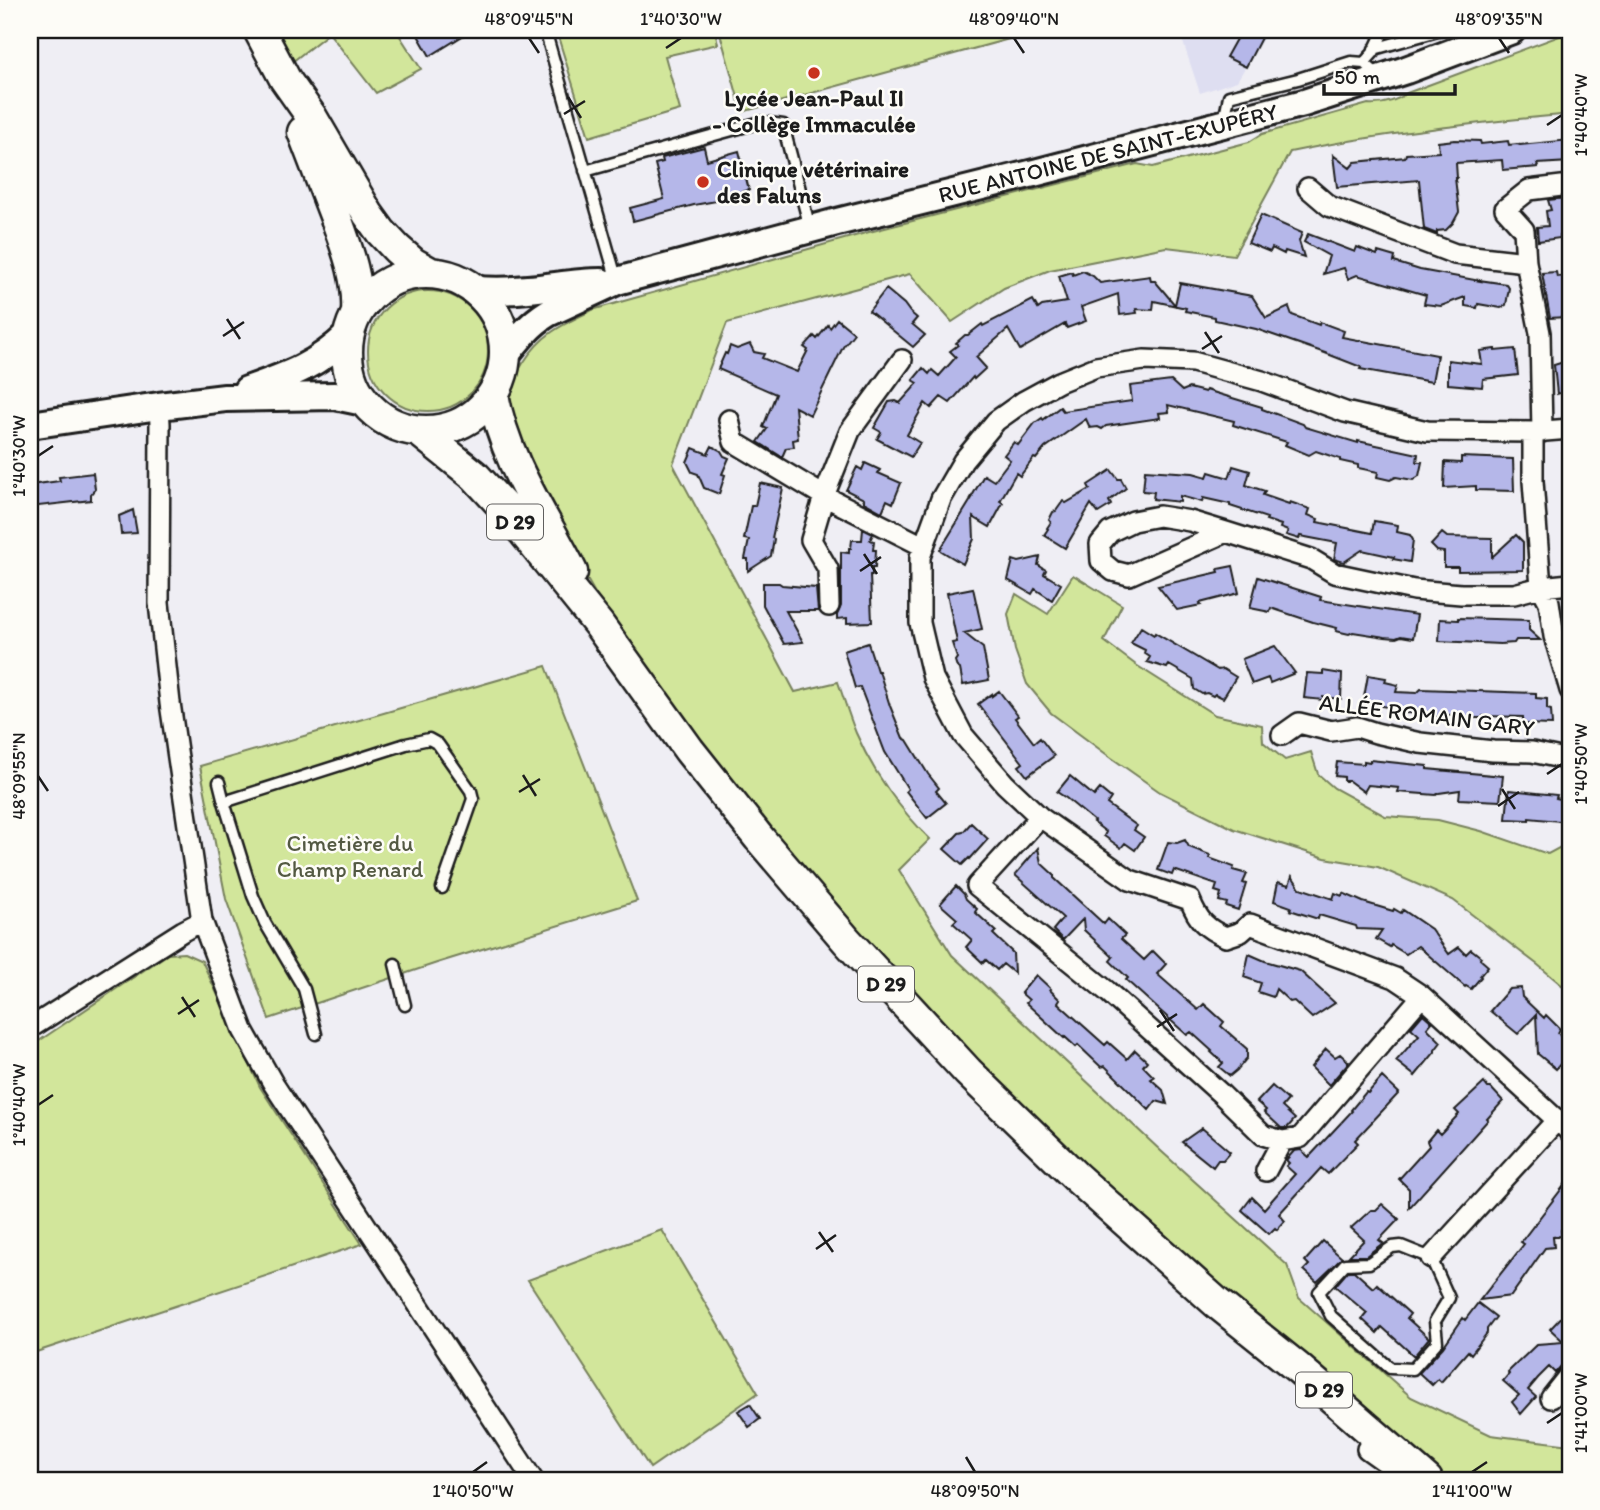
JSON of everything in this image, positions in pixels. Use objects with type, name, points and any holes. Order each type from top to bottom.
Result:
[{"type":"main road","points":[[259,30],[285,79],[381,232],[397,249],[429,272]]},
{"type":"main road","points":[[285,79],[355,276],[358,296],[347,352],[355,387],[365,402],[376,413],[405,428],[419,431],[438,430],[454,426],[483,408],[502,376],[505,356],[499,319],[489,303],[476,290],[446,275],[429,272],[388,282],[376,290],[353,323]]},
{"type":"main road","name":"D 29","points":[[493,394],[509,450],[600,625]]},
{"type":"main road","name":"D 29","points":[[419,431],[475,476],[502,505],[600,625],[660,712],[724,795],[813,903],[968,1072],[1086,1186],[1217,1303],[1298,1368],[1427,1480]]},
{"type":"main road","name":"D 29","points":[[1217,1303],[1289,1379],[1401,1480]]},
{"type":"street","name":"RUE ANTOINE DE SAINT-EXUPÉRY","points":[[505,356],[538,319],[617,281],[1304,103],[1373,71],[1512,30]]},
{"type":"street","points":[[1570,185],[1529,190],[1505,209],[1524,230],[1526,262],[1540,333],[1533,481],[1541,587],[1549,602],[1554,636],[1570,690]]},
{"type":"street","points":[[1308,188],[1329,206],[1455,254],[1526,262]]},
{"type":"street","name":"RUE ANTOINE DE SAINT-EXUPÉRY","points":[[476,290],[509,291],[578,282],[617,281]]},
{"type":"street","points":[[225,398],[272,382],[314,363],[327,355],[353,323]]},
{"type":"street","points":[[829,606],[828,569],[811,540],[824,496],[850,431],[902,360]]},
{"type":"street","points":[[1431,1258],[1564,1126],[1422,996],[1395,978],[1250,925],[1241,932],[1226,937],[1211,931],[1196,915],[1189,900],[1130,880],[1041,817],[1005,784],[963,735],[933,678],[920,623],[920,557],[942,499],[963,461],[996,421],[1024,401],[1059,382],[1096,367],[1144,360],[1193,362],[1262,381],[1345,412],[1427,430],[1537,432],[1570,429]]},
{"type":"street","points":[[30,425],[225,398],[335,396],[365,402]]},
{"type":"street","points":[[159,406],[159,603],[170,703],[202,921],[243,1030],[274,1084],[533,1480]]},
{"type":"street","points":[[729,420],[734,442],[824,496],[923,546]]},
{"type":"street","points":[[1226,532],[1129,575],[1113,571],[1101,561],[1100,544],[1110,532],[1133,521],[1159,516],[1190,521],[1226,532],[1311,559],[1335,573],[1415,590],[1461,594],[1514,594],[1541,587],[1570,584]]},
{"type":"street","name":"ALLÉE ROMAIN GARY","points":[[1282,735],[1299,723],[1331,731],[1357,727],[1420,743],[1493,751],[1532,752],[1570,760]]},
{"type":"street","points":[[1041,817],[977,886],[1107,991],[1263,1135],[1282,1141],[1300,1138],[1422,996]]},
{"type":"street","points":[[30,1028],[202,921]]},
{"type":"street","points":[[1266,1171],[1282,1141]]},
{"type":"street","points":[[1551,1398],[1570,1374]]},
{"type":"street","points":[[1367,1450],[1412,1480]]},
{"type":"lane","points":[[545,30],[617,281]]},
{"type":"lane","points":[[1373,71],[1374,49],[1384,30]]},
{"type":"lane","points":[[1374,49],[1441,30]]},
{"type":"lane","points":[[585,172],[761,122],[783,125],[810,229]]},
{"type":"lane","points":[[224,802],[429,739],[438,744],[471,791],[473,799],[442,888]]},
{"type":"lane","points":[[219,782],[253,895],[269,930],[303,989],[316,1034]]},
{"type":"lane","points":[[395,964],[405,1005]]},
{"type":"lane","points":[[1402,1246],[1431,1258],[1449,1298],[1435,1321],[1437,1342],[1413,1370],[1390,1367],[1331,1316],[1319,1292],[1345,1264],[1368,1263],[1392,1247],[1402,1246]]},
{"type":"shaded area","points":[[1179,30],[1268,30],[1237,81],[1200,93]]},
{"type":"green space","points":[[275,30],[396,30],[421,69],[376,93],[329,33],[292,62]]},
{"type":"green space","points":[[556,30],[715,30],[718,44],[665,56],[680,110],[589,137]]},
{"type":"green space","name":"Lycée Jean-Paul II - Collège Immaculée","points":[[719,30],[1042,30],[742,112]]},
{"type":"green space","points":[[1570,32],[1570,114],[1395,134],[1290,152],[1234,255],[1166,247],[1050,270],[1004,288],[952,322],[910,274],[727,323],[673,464],[795,692],[838,682],[856,733],[879,776],[898,803],[930,839],[899,870],[952,955],[1287,1265],[1299,1298],[1411,1397],[1491,1435],[1570,1445],[1570,1480],[1451,1480],[1437,1473],[1092,1173],[949,1032],[854,932],[778,840],[611,621],[553,520],[505,400],[518,371],[536,346],[557,329],[592,310],[869,232],[1137,164],[1153,167],[1249,142],[1262,134],[1368,104],[1393,101],[1407,93]]},
{"type":"green space","points":[[428,291],[451,296],[470,309],[483,328],[488,351],[483,374],[470,393],[451,406],[428,411],[405,406],[386,393],[373,374],[368,351],[373,328],[386,309],[405,296]]},
{"type":"green space","points":[[1073,575],[1122,605],[1104,641],[1136,665],[1215,715],[1262,725],[1263,742],[1285,760],[1311,752],[1318,774],[1334,788],[1385,816],[1438,820],[1481,831],[1548,854],[1570,842],[1570,992],[1453,900],[1378,867],[1325,858],[1234,829],[1160,792],[1051,713],[1027,684],[1015,650],[1008,614],[1016,594],[1048,614]]},
{"type":"green space","name":"Cimetière du Champ Renard","points":[[546,666],[637,901],[269,1019],[226,899],[200,766]]},
{"type":"green space","points":[[184,953],[202,961],[260,1087],[362,1244],[30,1354],[30,1047],[168,954]]},
{"type":"green space","points":[[662,1230],[758,1393],[650,1468],[528,1280]]},
{"type":"building","points":[[415,30],[472,30],[430,56]]},
{"type":"building","points":[[1241,30],[1265,30],[1246,67],[1226,57]]},
{"type":"building","points":[[1570,140],[1570,162],[1503,170],[1502,160],[1456,163],[1459,212],[1446,230],[1437,231],[1437,234],[1424,229],[1419,180],[1337,187],[1333,155],[1350,168],[1355,162],[1439,152],[1438,142],[1480,141],[1481,144],[1508,141],[1509,145],[1520,145]]},
{"type":"building","name":"Clinique vétérinaire des Faluns","points":[[704,147],[707,160],[739,151],[749,190],[715,199],[716,201],[633,221],[630,208],[664,199],[655,164],[663,162],[662,158]]},
{"type":"building","points":[[1567,198],[1570,234],[1538,241],[1537,227],[1548,226],[1546,211],[1551,210],[1548,200]]},
{"type":"building","points":[[1261,215],[1302,233],[1299,241],[1304,257],[1285,251],[1284,254],[1272,248],[1270,252],[1248,243]]},
{"type":"building","points":[[1308,234],[1355,252],[1357,247],[1377,255],[1378,252],[1395,257],[1394,262],[1420,270],[1506,284],[1509,288],[1506,305],[1501,308],[1478,304],[1477,308],[1465,306],[1465,297],[1441,306],[1424,304],[1426,295],[1357,275],[1348,279],[1344,268],[1323,274],[1329,256],[1304,242]]},
{"type":"building","points":[[1083,271],[1100,283],[1150,276],[1151,281],[1155,281],[1175,305],[1180,283],[1252,296],[1266,318],[1289,307],[1292,315],[1344,331],[1342,337],[1437,355],[1432,382],[1360,369],[1361,367],[1325,353],[1256,329],[1215,320],[1215,317],[1154,301],[1153,310],[1136,309],[1137,313],[1120,315],[1118,294],[1081,307],[1086,321],[1067,328],[1065,324],[1020,350],[1008,329],[976,357],[986,368],[974,379],[973,377],[950,403],[941,397],[931,408],[925,403],[907,435],[920,443],[911,457],[877,439],[881,432],[874,428],[889,402],[900,403],[918,383],[913,380],[923,368],[929,374],[932,370],[939,376],[956,357],[950,351],[965,335],[1033,300],[1038,309],[1067,302],[1059,276]]},
{"type":"building","points":[[1556,272],[1557,277],[1567,276],[1565,317],[1550,318],[1542,273]]},
{"type":"building","points":[[886,289],[917,318],[912,324],[925,335],[913,347],[869,311]]},
{"type":"building","points":[[837,319],[854,333],[843,347],[810,415],[795,407],[798,439],[793,440],[794,447],[786,448],[782,457],[758,442],[767,429],[763,427],[776,394],[718,369],[730,346],[737,349],[750,344],[754,352],[764,354],[762,358],[797,372],[808,350],[804,347],[814,336],[817,339],[828,325],[830,328]]},
{"type":"building","points":[[1515,349],[1518,375],[1483,379],[1482,387],[1448,384],[1448,360],[1482,364],[1480,351]]},
{"type":"building","points":[[1570,360],[1570,390],[1557,394],[1554,365]]},
{"type":"building","points":[[1171,381],[1182,391],[1189,388],[1205,392],[1206,390],[1262,407],[1305,427],[1358,443],[1418,454],[1417,462],[1422,462],[1419,476],[1413,480],[1377,477],[1378,472],[1358,468],[1358,465],[1316,451],[1309,455],[1285,445],[1287,442],[1233,425],[1234,421],[1168,405],[1169,412],[1159,413],[1160,418],[1106,426],[1102,429],[1090,428],[1086,419],[1045,448],[1020,476],[1016,473],[1000,501],[1003,503],[990,527],[973,517],[974,539],[963,564],[940,550],[984,475],[994,481],[1010,460],[1004,455],[1014,442],[1018,445],[1035,423],[1060,407],[1063,411],[1132,401],[1130,386]]},
{"type":"building","points":[[712,446],[729,458],[722,474],[725,475],[719,494],[704,488],[698,474],[692,472],[687,462],[693,448],[708,454]]},
{"type":"building","points":[[1461,457],[1513,459],[1514,491],[1476,490],[1476,486],[1444,488],[1445,462],[1461,463]]},
{"type":"building","points":[[865,463],[880,470],[878,473],[901,483],[893,503],[887,500],[882,512],[846,490],[857,467],[862,470]]},
{"type":"building","points":[[1233,466],[1250,471],[1246,485],[1265,491],[1263,495],[1310,509],[1308,515],[1318,519],[1317,522],[1372,533],[1374,521],[1398,525],[1397,532],[1410,535],[1413,540],[1410,562],[1362,550],[1344,562],[1334,559],[1337,543],[1286,535],[1288,531],[1280,528],[1281,525],[1230,504],[1203,498],[1202,502],[1180,496],[1180,502],[1153,499],[1154,492],[1143,491],[1145,470],[1193,473],[1207,477],[1209,472],[1229,478]]},
{"type":"building","points":[[1111,470],[1126,488],[1109,501],[1111,505],[1098,513],[1091,504],[1065,548],[1044,535],[1053,512],[1063,501],[1066,503],[1090,489],[1088,485]]},
{"type":"building","points":[[93,473],[95,489],[91,500],[30,507],[30,485],[60,481],[59,477]]},
{"type":"building","points":[[760,483],[783,488],[772,538],[771,556],[748,571],[748,559],[745,559],[749,540],[744,539],[751,506],[755,506]]},
{"type":"building","points":[[133,510],[137,533],[121,534],[119,516]]},
{"type":"building","points":[[863,529],[873,534],[870,540],[874,541],[873,550],[876,550],[875,567],[872,567],[870,575],[872,622],[847,623],[847,618],[837,619],[841,606],[841,552],[849,553],[852,540],[862,540]]},
{"type":"building","points":[[1442,533],[1447,537],[1492,538],[1492,557],[1516,535],[1523,542],[1523,570],[1458,571],[1458,567],[1444,567],[1444,552],[1437,551],[1431,545]]},
{"type":"building","points":[[1040,557],[1038,565],[1046,570],[1044,574],[1061,584],[1052,600],[1035,589],[1032,594],[1008,580],[1013,560],[1019,562]]},
{"type":"building","points":[[1233,566],[1239,593],[1200,603],[1201,605],[1177,610],[1158,586],[1219,572],[1218,569]]},
{"type":"building","points":[[1258,577],[1321,597],[1320,600],[1417,615],[1413,638],[1353,632],[1349,634],[1271,608],[1270,612],[1250,608]]},
{"type":"building","points":[[763,583],[816,588],[818,611],[786,611],[803,642],[784,644],[763,605]]},
{"type":"building","points":[[973,588],[982,629],[964,633],[983,648],[989,680],[963,685],[960,669],[955,661],[957,658],[952,643],[957,642],[947,593]]},
{"type":"building","points":[[1440,619],[1529,620],[1529,630],[1540,640],[1516,640],[1514,643],[1500,644],[1439,641]]},
{"type":"building","points":[[1141,627],[1218,670],[1223,669],[1236,677],[1223,698],[1215,694],[1202,694],[1194,689],[1193,679],[1169,665],[1167,668],[1147,662],[1150,657],[1144,653],[1145,650],[1131,643]]},
{"type":"building","points":[[868,643],[903,738],[939,788],[936,791],[946,803],[927,818],[906,791],[908,789],[885,752],[860,687],[855,688],[844,651]]},
{"type":"building","points":[[1275,646],[1295,673],[1270,683],[1268,678],[1252,684],[1242,659]]},
{"type":"building","points":[[1323,671],[1342,674],[1341,699],[1304,698],[1307,673],[1323,674]]},
{"type":"building","points":[[1368,675],[1386,678],[1385,682],[1398,685],[1396,692],[1417,693],[1421,689],[1536,693],[1536,698],[1547,699],[1552,725],[1523,724],[1523,717],[1462,718],[1459,715],[1440,715],[1437,718],[1432,712],[1406,713],[1406,710],[1363,703]]},
{"type":"building","points":[[999,691],[1034,743],[1040,738],[1054,756],[1027,776],[1019,766],[1023,763],[978,704]]},
{"type":"building","points":[[1364,761],[1427,766],[1427,769],[1503,776],[1500,801],[1459,799],[1460,790],[1436,795],[1398,792],[1399,788],[1368,785],[1364,792],[1349,781],[1344,781],[1344,777],[1335,776],[1337,762],[1364,764]]},
{"type":"building","points":[[1070,776],[1094,796],[1100,789],[1111,798],[1107,804],[1137,826],[1134,830],[1144,837],[1135,850],[1125,843],[1121,848],[1104,836],[1106,832],[1057,792]]},
{"type":"building","points":[[1509,790],[1557,795],[1556,798],[1570,801],[1570,822],[1506,819]]},
{"type":"building","points":[[971,823],[988,839],[962,865],[944,849]]},
{"type":"building","points":[[1185,840],[1189,847],[1210,855],[1209,858],[1247,874],[1238,910],[1219,901],[1221,893],[1215,891],[1217,885],[1174,870],[1172,875],[1158,870],[1168,842]]},
{"type":"building","points":[[1038,848],[1041,863],[1054,878],[1104,924],[1108,919],[1125,935],[1121,939],[1144,960],[1153,951],[1166,964],[1157,974],[1198,1010],[1204,1004],[1224,1022],[1221,1026],[1247,1049],[1247,1058],[1237,1070],[1230,1076],[1219,1067],[1223,1063],[1212,1051],[1191,1032],[1187,1035],[1126,980],[1128,978],[1110,961],[1113,957],[1084,930],[1083,919],[1063,940],[1053,930],[1063,918],[1015,875]]},
{"type":"building","points":[[1292,876],[1300,888],[1333,899],[1335,893],[1342,896],[1343,893],[1393,911],[1394,909],[1401,913],[1403,910],[1431,929],[1449,954],[1459,947],[1466,954],[1471,949],[1488,966],[1471,989],[1465,987],[1418,946],[1406,954],[1376,939],[1382,930],[1357,929],[1356,926],[1319,915],[1318,919],[1290,910],[1291,907],[1274,901],[1278,882],[1289,885]]},
{"type":"building","points":[[956,886],[977,909],[975,912],[996,931],[993,934],[1013,953],[1014,973],[1003,964],[997,970],[986,960],[983,963],[966,947],[972,940],[953,923],[957,919],[940,904]]},
{"type":"building","points":[[1249,954],[1300,971],[1335,1003],[1312,1018],[1276,989],[1273,997],[1258,992],[1261,983],[1244,977]]},
{"type":"building","points":[[1036,975],[1060,1000],[1058,1003],[1105,1045],[1108,1042],[1127,1059],[1135,1050],[1147,1061],[1143,1066],[1154,1077],[1151,1079],[1163,1090],[1167,1104],[1156,1101],[1149,1110],[1105,1066],[1101,1067],[1078,1045],[1076,1047],[1064,1038],[1026,1003],[1029,1000],[1021,993]]},
{"type":"building","points":[[1521,988],[1522,997],[1560,1029],[1558,1033],[1570,1049],[1570,1053],[1556,1069],[1538,1054],[1536,1015],[1518,1034],[1490,1011],[1509,989]]},
{"type":"building","points":[[1423,1014],[1432,1022],[1427,1028],[1441,1042],[1415,1076],[1396,1061],[1419,1035],[1411,1028]]},
{"type":"building","points":[[1326,1049],[1335,1057],[1340,1054],[1349,1062],[1329,1085],[1311,1067]]},
{"type":"building","points":[[1382,1077],[1399,1093],[1355,1140],[1358,1143],[1328,1174],[1321,1168],[1279,1214],[1285,1221],[1269,1234],[1242,1210],[1252,1197],[1264,1209],[1295,1174],[1286,1166],[1289,1163],[1286,1160],[1294,1151],[1301,1150],[1309,1157]]},
{"type":"building","points":[[1484,1083],[1503,1101],[1409,1208],[1409,1189],[1399,1179],[1429,1146],[1427,1141],[1436,1130],[1440,1134],[1459,1114],[1455,1110]]},
{"type":"building","points":[[1272,1086],[1288,1100],[1282,1107],[1295,1119],[1287,1128],[1281,1128],[1257,1102]]},
{"type":"building","points":[[1202,1128],[1230,1152],[1213,1167],[1182,1142]]},
{"type":"building","points":[[1570,1178],[1570,1218],[1561,1230],[1562,1236],[1553,1237],[1554,1247],[1545,1248],[1511,1296],[1480,1300],[1524,1244],[1521,1242]]},
{"type":"building","points":[[1382,1204],[1399,1219],[1379,1240],[1383,1243],[1366,1256],[1349,1256],[1364,1240],[1351,1228]]},
{"type":"building","points":[[1323,1241],[1342,1258],[1317,1282],[1304,1270],[1309,1265],[1305,1261]]},
{"type":"building","points":[[1348,1271],[1354,1271],[1373,1288],[1377,1284],[1410,1314],[1407,1318],[1429,1338],[1414,1356],[1382,1327],[1377,1333],[1362,1319],[1367,1313],[1335,1286]]},
{"type":"building","points":[[1478,1303],[1496,1317],[1471,1354],[1468,1351],[1441,1382],[1438,1379],[1432,1385],[1419,1373]]},
{"type":"building","points":[[1570,1308],[1570,1360],[1555,1373],[1549,1367],[1538,1378],[1528,1390],[1536,1397],[1521,1414],[1512,1402],[1519,1395],[1503,1381],[1508,1372],[1537,1344],[1564,1342],[1550,1329]]},
{"type":"building","points":[[750,1404],[760,1419],[749,1427],[738,1411]]},
{"type":"place","name":"Lycée Jean-Paul II - Collège Immaculée","points":[[814,73]]},
{"type":"place","name":"Clinique vétérinaire des Faluns","points":[[703,182]]}]
